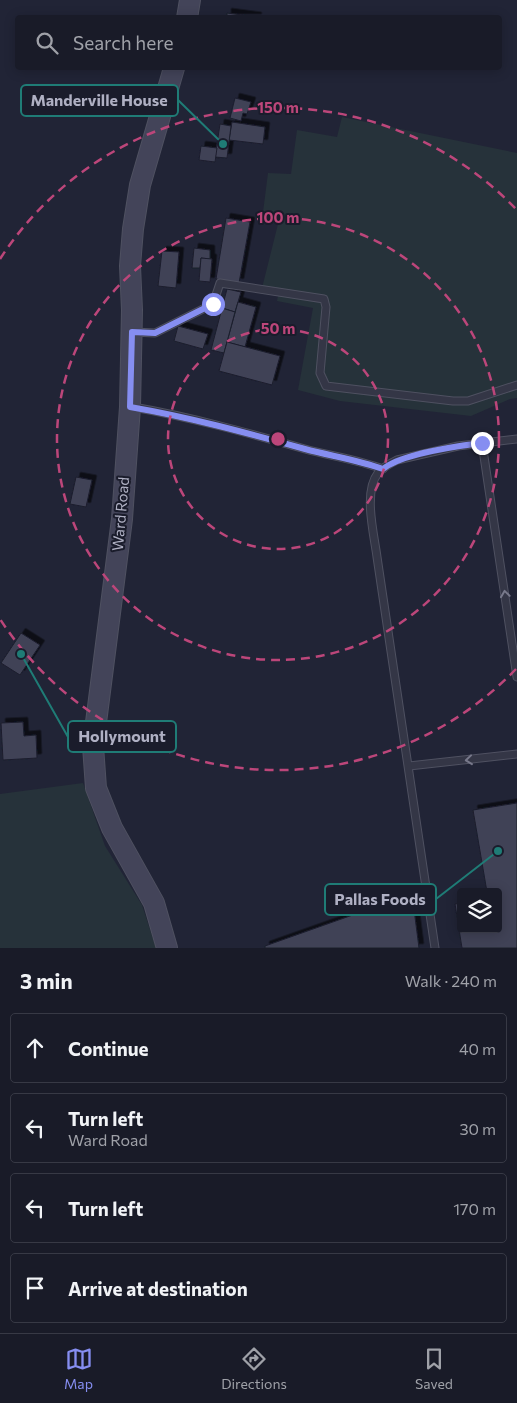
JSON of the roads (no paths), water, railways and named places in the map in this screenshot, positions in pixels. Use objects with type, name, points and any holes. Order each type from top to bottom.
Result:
[{"type":"main road","points":[[188,15],[190,0]]},
{"type":"main road","name":"Ward Road","points":[[167,948],[154,903],[134,864],[112,828],[96,788],[93,746],[122,519],[130,407],[132,332],[130,266],[133,229],[140,185],[173,70]]},
{"type":"lane","points":[[132,332],[155,333],[213,304],[220,283],[324,299],[326,307],[320,374],[326,386],[452,401],[468,401],[517,385]]},
{"type":"lane","points":[[130,407],[194,419],[383,469]]},
{"type":"lane","points":[[435,948],[377,557],[370,495],[377,474],[397,460],[458,446],[517,438]]},
{"type":"lane","points":[[482,443],[517,676]]},
{"type":"lane","points":[[409,766],[517,754]]},
{"type":"place","name":"Manderville House","points":[[223,144]]},
{"type":"place","name":"Hollymount","points":[[21,654]]},
{"type":"place","name":"Pallas Foods","points":[[498,851]]}]
